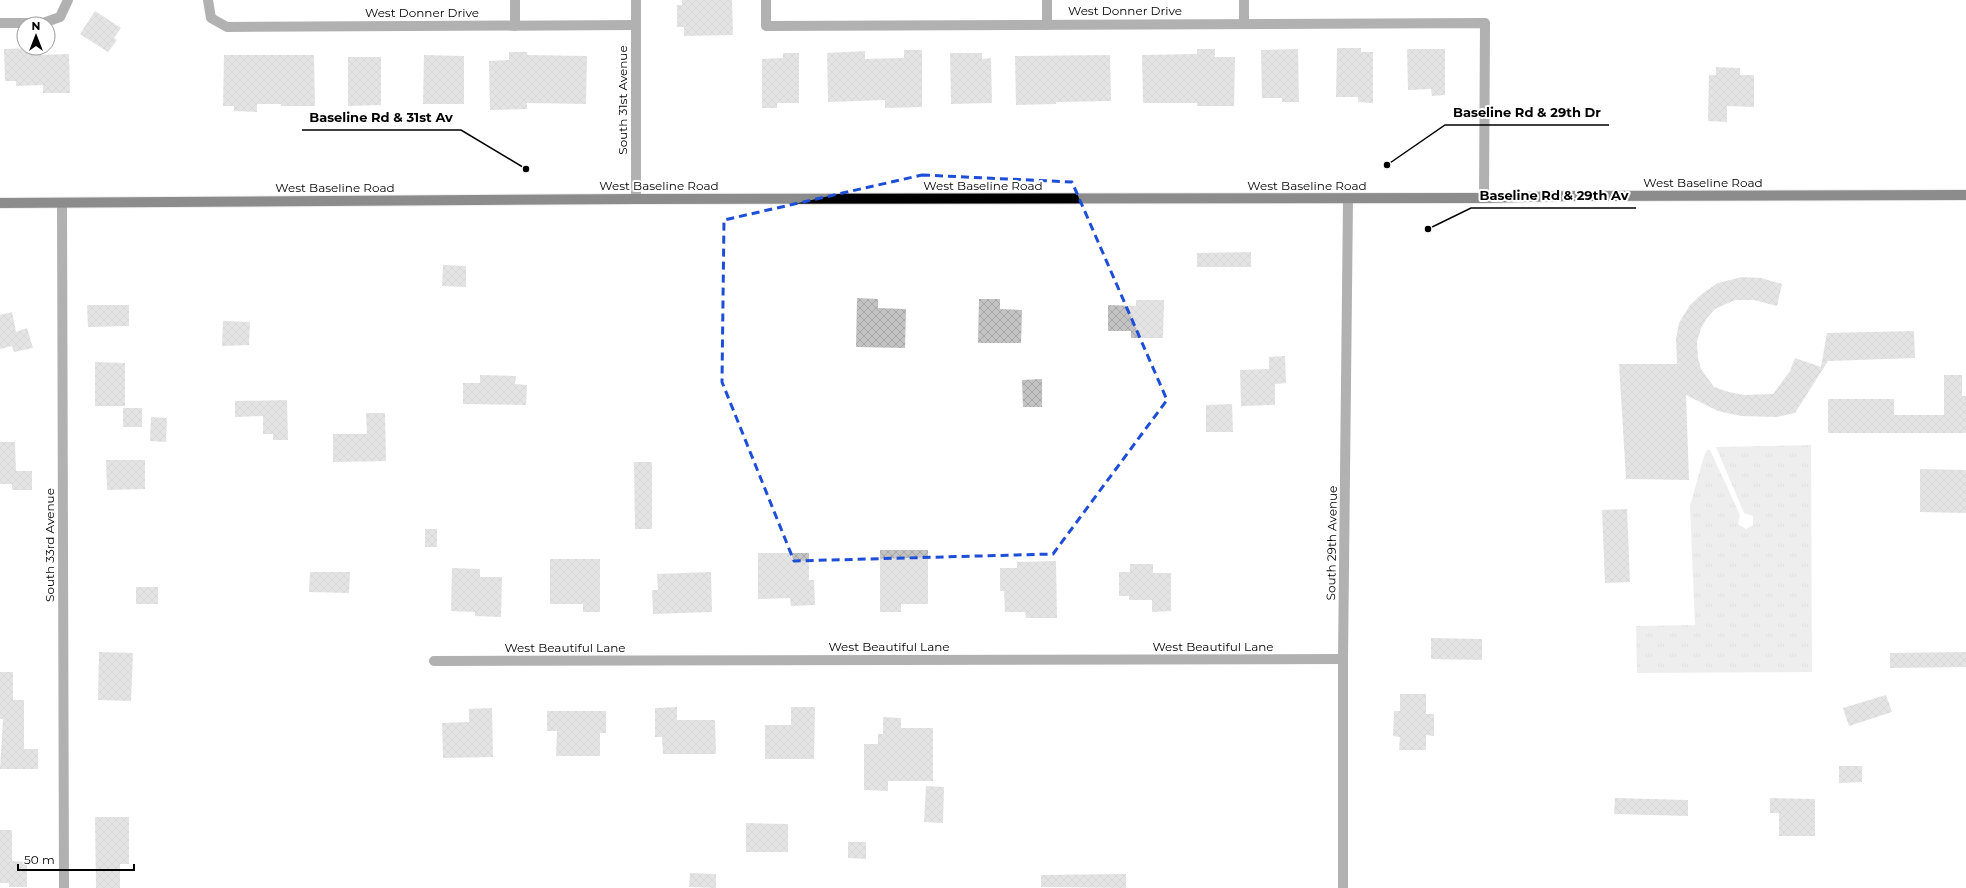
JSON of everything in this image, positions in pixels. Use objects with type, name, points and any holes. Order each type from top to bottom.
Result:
[{"type":"main road","name":"West Baseline Road","points":[[0,203],[636,199],[1348,199],[1571,196],[1966,195]]},
{"type":"street","points":[[0,23],[43,23],[60,17],[68,0]]},
{"type":"street","name":"West Donner Drive","points":[[208,0],[212,18],[227,27],[636,25]]},
{"type":"street","points":[[515,0],[515,26]]},
{"type":"street","name":"South 31st Avenue","points":[[636,0],[636,199]]},
{"type":"street","name":"West Donner Drive","points":[[766,0],[766,26],[1485,23],[1484,198]]},
{"type":"street","points":[[1047,0],[1047,25]]},
{"type":"street","points":[[1244,0],[1244,24]]},
{"type":"street","name":"South 29th Avenue","points":[[1343,888],[1343,659],[1348,199]]},
{"type":"street","name":"South 33rd Avenue","points":[[62,203],[64,888]]},
{"type":"street","name":"West Beautiful Lane","points":[[434,661],[1343,659]]},
{"type":"highlighted area","points":[[922,175],[1072,182],[1167,400],[1053,554],[794,561],[722,382],[724,220]]},
{"type":"green space","points":[[1811,445],[1812,672],[1637,673],[1636,626],[1695,625],[1690,506],[1707,450],[1710,450],[1740,515],[1738,524],[1746,529],[1753,525],[1753,516],[1744,513],[1716,447]]},
{"type":"building","points":[[682,0],[732,0],[733,35],[684,36],[684,27],[677,27],[677,5],[682,5]]},
{"type":"building","points":[[95,11],[121,28],[114,38],[117,40],[108,52],[80,34]]},
{"type":"building","points":[[1337,48],[1361,48],[1361,52],[1373,52],[1373,103],[1358,102],[1358,97],[1336,97]]},
{"type":"building","points":[[4,49],[16,49],[16,56],[56,56],[56,54],[69,54],[70,93],[43,93],[43,85],[16,86],[16,81],[5,81]]},
{"type":"building","points":[[1197,49],[1215,49],[1215,57],[1235,57],[1234,106],[1197,106],[1197,103],[1143,103],[1142,55],[1197,54]]},
{"type":"building","points":[[1298,49],[1299,102],[1282,102],[1282,98],[1262,98],[1261,50]]},
{"type":"building","points":[[1407,49],[1445,49],[1445,95],[1432,96],[1431,89],[1408,90]]},
{"type":"building","points":[[904,50],[922,50],[922,107],[885,108],[885,100],[828,102],[827,53],[865,51],[865,59],[904,58]]},
{"type":"building","points":[[509,52],[527,52],[527,55],[587,56],[586,104],[527,103],[527,109],[490,110],[489,61],[509,60]]},
{"type":"building","points":[[783,53],[799,53],[799,103],[777,103],[777,108],[762,108],[762,59],[783,58]]},
{"type":"building","points":[[950,53],[982,53],[982,59],[991,58],[992,103],[951,104]]},
{"type":"building","points":[[224,55],[314,55],[315,106],[257,104],[257,112],[234,111],[234,106],[223,106]]},
{"type":"building","points":[[424,55],[464,56],[464,104],[423,104]]},
{"type":"building","points":[[1110,55],[1111,101],[1056,102],[1056,104],[1016,105],[1015,56]]},
{"type":"building","points":[[348,57],[381,57],[381,105],[348,106]]},
{"type":"building","points":[[1716,67],[1740,68],[1740,75],[1754,75],[1754,107],[1727,106],[1727,122],[1708,121],[1709,75],[1716,75]]},
{"type":"building","points":[[1251,252],[1251,267],[1197,267],[1197,253]]},
{"type":"building","points":[[443,265],[466,266],[466,287],[442,286]]},
{"type":"building","points":[[1742,277],[1761,278],[1782,284],[1777,306],[1754,300],[1735,300],[1715,309],[1707,318],[1701,328],[1697,342],[1698,358],[1701,369],[1714,387],[1744,395],[1773,394],[1790,371],[1795,358],[1821,367],[1827,333],[1914,331],[1915,358],[1828,361],[1795,413],[1777,417],[1741,416],[1718,411],[1686,395],[1689,480],[1626,479],[1619,364],[1677,364],[1676,339],[1679,323],[1690,305],[1703,293],[1718,283]]},
{"type":"building","points":[[857,298],[878,299],[878,308],[906,309],[905,348],[856,347]]},
{"type":"building","points":[[979,299],[1000,299],[1000,309],[1022,310],[1021,343],[978,343]]},
{"type":"building","points":[[1136,300],[1164,300],[1163,338],[1131,338],[1131,331],[1108,331],[1108,305],[1136,306]]},
{"type":"building","points":[[87,305],[129,305],[129,326],[88,327]]},
{"type":"building","points":[[12,312],[16,332],[27,328],[33,348],[14,352],[12,346],[0,349],[0,315]]},
{"type":"building","points":[[223,321],[250,322],[249,345],[222,346]]},
{"type":"building","points":[[1285,356],[1286,383],[1275,384],[1275,405],[1241,406],[1240,370],[1269,369],[1269,357]]},
{"type":"building","points":[[95,362],[125,363],[125,406],[95,406]]},
{"type":"building","points":[[480,375],[516,376],[515,384],[527,385],[526,405],[463,404],[463,383],[480,383]]},
{"type":"building","points":[[1944,375],[1962,375],[1962,396],[1966,396],[1966,433],[1828,433],[1828,399],[1894,399],[1894,415],[1944,415]]},
{"type":"building","points":[[1042,379],[1042,407],[1023,407],[1022,380]]},
{"type":"building","points":[[287,400],[288,440],[273,440],[273,434],[263,434],[263,416],[235,417],[235,401]]},
{"type":"building","points":[[1232,404],[1233,432],[1206,432],[1206,405]]},
{"type":"building","points":[[123,408],[142,408],[142,427],[123,427]]},
{"type":"building","points":[[366,413],[385,413],[386,461],[333,462],[333,434],[367,434]]},
{"type":"building","points":[[151,417],[167,418],[166,442],[150,441]]},
{"type":"building","points":[[0,442],[15,442],[16,471],[32,471],[32,490],[12,490],[12,484],[0,484]]},
{"type":"building","points":[[106,460],[145,460],[145,489],[107,490]]},
{"type":"building","points":[[634,462],[652,462],[652,529],[635,529]]},
{"type":"building","points":[[1920,469],[1966,470],[1966,513],[1920,512]]},
{"type":"building","points":[[1627,509],[1630,582],[1605,583],[1602,510]]},
{"type":"building","points":[[425,529],[437,529],[437,547],[425,547]]},
{"type":"building","points":[[880,550],[928,550],[928,604],[901,604],[901,612],[880,612]]},
{"type":"building","points":[[758,553],[809,553],[809,580],[814,580],[815,605],[791,606],[790,598],[758,599]]},
{"type":"building","points":[[550,559],[600,559],[600,612],[583,612],[583,604],[550,604]]},
{"type":"building","points":[[1056,561],[1057,618],[1026,618],[1025,612],[1005,612],[1004,591],[1000,591],[1000,568],[1017,568],[1017,562]]},
{"type":"building","points":[[1130,564],[1153,564],[1153,573],[1171,573],[1171,611],[1152,612],[1152,600],[1129,600],[1129,596],[1119,596],[1119,572],[1130,572]]},
{"type":"building","points":[[452,568],[480,569],[480,577],[502,577],[501,617],[475,616],[475,612],[451,611]]},
{"type":"building","points":[[310,572],[350,572],[349,593],[309,592]]},
{"type":"building","points":[[711,572],[712,612],[653,614],[652,590],[658,590],[657,574]]},
{"type":"building","points":[[136,587],[158,587],[158,604],[136,604]]},
{"type":"building","points":[[1431,638],[1482,639],[1482,660],[1431,659]]},
{"type":"building","points":[[99,652],[133,653],[131,701],[98,700]]},
{"type":"building","points":[[1966,652],[1966,667],[1890,668],[1890,653]]},
{"type":"building","points":[[0,672],[13,672],[13,700],[24,700],[24,749],[38,749],[38,769],[0,769],[3,719],[0,719]]},
{"type":"building","points":[[1400,694],[1426,694],[1426,714],[1434,714],[1434,736],[1426,735],[1426,750],[1399,750],[1400,737],[1393,736],[1394,711],[1400,711]]},
{"type":"building","points":[[1886,695],[1892,712],[1849,726],[1843,708]]},
{"type":"building","points":[[677,707],[677,720],[715,720],[716,754],[663,754],[662,737],[655,737],[655,708]]},
{"type":"building","points":[[791,707],[815,707],[814,759],[765,759],[765,725],[791,725]]},
{"type":"building","points":[[492,708],[493,757],[443,758],[442,723],[469,722],[469,709]]},
{"type":"building","points":[[547,711],[606,711],[606,733],[600,733],[600,756],[556,756],[557,731],[547,731]]},
{"type":"building","points":[[883,717],[901,718],[901,728],[933,728],[933,781],[888,781],[888,791],[864,790],[864,744],[878,744],[878,734],[883,734]]},
{"type":"building","points":[[1839,766],[1862,766],[1862,782],[1839,783]]},
{"type":"building","points":[[926,786],[944,787],[943,823],[924,822]]},
{"type":"building","points":[[1615,798],[1688,800],[1688,816],[1614,814]]},
{"type":"building","points":[[1770,798],[1815,799],[1815,836],[1779,836],[1779,813],[1770,813]]},
{"type":"building","points":[[95,817],[129,817],[129,864],[120,864],[120,888],[96,888]]},
{"type":"building","points":[[746,823],[788,824],[788,852],[746,852]]},
{"type":"building","points":[[0,830],[12,830],[12,861],[27,862],[27,887],[9,887],[9,883],[0,883]]},
{"type":"building","points":[[848,842],[866,842],[866,859],[848,858]]},
{"type":"building","points":[[690,873],[716,874],[716,888],[689,887]]},
{"type":"building","points":[[1126,874],[1126,888],[1041,887],[1041,875]]},
{"type":"place","name":"Baseline Rd & 29th Dr","points":[[1387,165]]},
{"type":"place","name":"Baseline Rd & 31st Av","points":[[526,169]]},
{"type":"place","name":"Baseline Rd & 29th Av","points":[[1428,229]]}]
